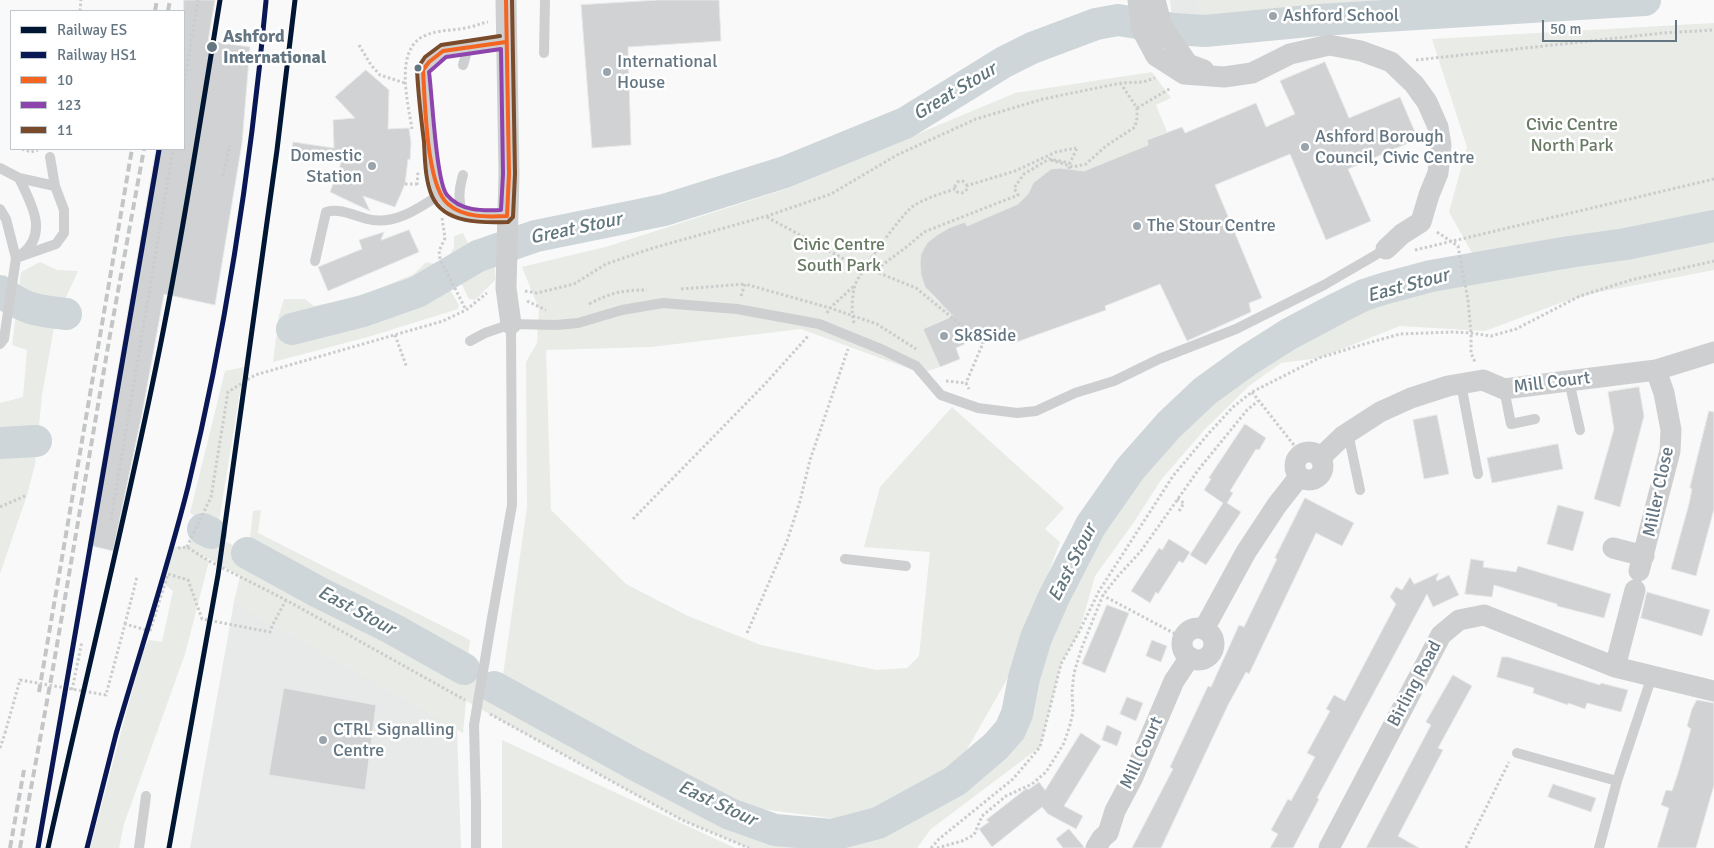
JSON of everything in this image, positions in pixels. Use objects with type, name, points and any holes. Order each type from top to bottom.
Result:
[{"type":"street","points":[[506,0],[509,174],[506,282],[511,324]]},
{"type":"street","points":[[1138,0],[1152,29],[1188,64],[1224,77],[1252,73],[1290,54],[1329,45],[1362,51],[1391,62],[1414,84],[1427,102],[1438,126],[1441,145],[1438,173],[1421,222],[1402,234],[1386,248]]},
{"type":"street","points":[[1152,29],[1155,0]]},
{"type":"street","name":"Mill Court","points":[[1483,380],[1504,389],[1656,370],[1714,352]]},
{"type":"street","name":"Miller Close","points":[[1613,548],[1639,572],[1670,450],[1671,430],[1664,393],[1656,370]]},
{"type":"street","points":[[1204,629],[1246,552],[1277,505],[1299,476],[1308,481],[1317,478],[1323,471],[1324,466],[1311,456],[1380,412],[1395,405],[1420,395],[1483,380]]},
{"type":"street","points":[[1615,667],[1639,572]]},
{"type":"street","name":"Birling Road","points":[[1329,848],[1441,635],[1459,620],[1484,615],[1615,667],[1714,692]]},
{"type":"street","points":[[1204,629],[1212,636],[1214,646],[1209,655],[1200,660],[1186,648],[1189,630],[1204,629]]},
{"type":"street","name":"Mill Court","points":[[1096,848],[1102,838],[1108,833],[1114,811],[1133,776],[1174,681],[1186,648]]},
{"type":"lane","points":[[544,53],[545,0]]},
{"type":"lane","points":[[506,42],[443,51],[429,62],[423,70],[433,174],[439,195],[452,208],[462,214],[507,220]]},
{"type":"lane","points":[[463,65],[468,48]]},
{"type":"lane","points":[[16,258],[56,244],[64,233],[64,210],[54,186],[50,157]]},
{"type":"lane","points":[[0,168],[19,178],[54,186]]},
{"type":"lane","points":[[462,214],[459,195],[463,175]]},
{"type":"lane","points":[[16,258],[29,248],[36,233],[35,212],[19,178]]},
{"type":"lane","points":[[315,262],[326,212],[335,209],[368,219],[384,221],[407,214],[439,195]]},
{"type":"lane","points":[[0,209],[6,219],[16,258],[4,339],[0,344]]},
{"type":"lane","points":[[470,341],[485,333],[511,324],[556,326],[578,323],[622,310],[663,303],[736,309],[819,324],[883,350],[916,366],[941,395],[978,408],[1018,413],[1036,411],[1074,393],[1114,380],[1159,359],[1236,329],[1324,285],[1386,248]]},
{"type":"lane","points":[[476,848],[474,725],[512,505],[511,324]]},
{"type":"lane","points":[[1569,381],[1580,430]]},
{"type":"lane","points":[[1461,384],[1478,474]]},
{"type":"lane","points":[[1504,389],[1511,424],[1535,420]]},
{"type":"lane","points":[[1348,433],[1360,490]]},
{"type":"lane","points":[[845,559],[906,566]]},
{"type":"lane","points":[[1599,848],[1617,781],[1652,676]]},
{"type":"lane","points":[[1518,752],[1617,781]]},
{"type":"lane","points":[[139,848],[146,796]]},
{"type":"path","points":[[185,80],[198,0]]},
{"type":"path","points":[[1391,62],[1663,33],[1714,30]]},
{"type":"path","points":[[359,46],[380,75],[405,83]]},
{"type":"path","points":[[178,548],[188,547],[211,497],[228,392],[255,374],[443,321],[466,310],[494,287],[506,282],[537,293],[574,284],[606,264],[653,248],[767,216],[831,194],[897,155],[976,118],[1043,99],[1121,83],[1143,82],[1160,76]]},
{"type":"path","points":[[1049,159],[1058,164],[1073,167],[1086,164],[1106,146],[1135,127],[1138,118],[1137,108],[1121,83]]},
{"type":"path","points":[[1137,108],[1177,84]]},
{"type":"path","points":[[223,176],[230,145]]},
{"type":"path","points":[[955,189],[958,193],[962,193],[966,186],[1015,170],[1056,152],[1077,148],[1069,169]]},
{"type":"path","points":[[25,150],[31,152],[38,150]]},
{"type":"path","points":[[111,520],[173,150]]},
{"type":"path","points":[[873,272],[909,246],[924,232],[1018,195],[1014,188],[1024,174],[1049,159],[1070,163]]},
{"type":"path","points":[[1483,380],[1471,353],[1472,333],[1468,300],[1458,246],[1452,240],[1714,179]]},
{"type":"path","points":[[955,189],[955,185],[960,181],[964,182],[966,186]]},
{"type":"path","points":[[633,519],[765,384],[819,324],[830,308],[855,285],[865,268],[910,208],[928,198],[955,189]]},
{"type":"path","points":[[767,216],[842,258],[916,288],[983,343],[966,383]]},
{"type":"path","points":[[445,238],[439,251],[440,259],[466,310]]},
{"type":"path","points":[[931,848],[939,839],[1013,779],[1040,747],[1061,664],[1099,591],[1172,476],[1227,414],[1252,392],[1319,358],[1400,334],[1472,333],[1490,336],[1516,328],[1580,296],[1632,280],[1714,261]]},
{"type":"path","points":[[747,633],[787,542],[810,460],[852,338],[855,285]]},
{"type":"path","points":[[395,335],[407,368]]},
{"type":"path","points":[[1252,392],[1258,401],[1311,456]]},
{"type":"path","points":[[937,848],[962,841],[974,835],[982,816],[1006,796],[1032,784],[1046,772],[1064,743],[1070,725],[1073,712],[1072,692],[1074,673],[1082,647],[1103,595],[1141,551],[1199,469],[1247,410],[1258,401]]},
{"type":"path","points":[[0,507],[28,495]]},
{"type":"path","points":[[1177,499],[1184,503],[1179,511]]},
{"type":"path","points":[[126,624],[150,631],[168,574],[188,580],[202,619],[270,632],[286,600]]},
{"type":"path","points":[[0,748],[20,680],[106,695],[137,577]]},
{"type":"path","points":[[1099,591],[1186,648]]},
{"type":"path","points":[[72,690],[82,641]]},
{"type":"path","points":[[1466,848],[1509,762],[1518,752]]},
{"type":"shaded area","name":"Ashford School","points":[[1170,0],[1654,0],[1173,27]]},
{"type":"shaded area","points":[[234,602],[457,729],[461,848],[190,848]]},
{"type":"green space","points":[[1197,0],[1366,0],[1200,24]]},
{"type":"green space","name":"Civic Centre North Park","points":[[1714,23],[1714,216],[1476,260],[1449,212],[1467,147],[1432,39]]},
{"type":"green space","name":"Civic Centre South Park","points":[[1152,72],[1171,98],[1156,105],[1167,132],[1147,140],[1148,145],[1084,171],[1060,168],[1051,169],[1033,183],[1028,194],[1018,204],[967,226],[965,222],[947,230],[925,249],[920,267],[927,288],[940,303],[962,311],[923,329],[940,367],[921,373],[801,329],[651,347],[546,350],[551,510],[626,584],[688,616],[761,645],[876,670],[907,668],[919,656],[930,552],[864,547],[880,487],[952,407],[1064,508],[1045,529],[1060,542],[1010,674],[958,765],[913,798],[853,821],[754,808],[650,760],[502,682],[527,507],[526,362],[537,343],[539,309],[522,267],[609,246],[789,188],[1015,93]]},
{"type":"green space","points":[[1714,230],[1714,270],[1599,292],[1563,302],[1485,331],[1400,326],[1319,358],[1281,363],[1249,386],[1205,429],[1161,480],[1134,522],[1095,576],[1079,632],[1061,664],[1040,747],[931,829],[917,848],[749,848],[682,820],[466,701],[463,733],[234,602],[240,576],[197,552],[209,561],[185,654],[124,824],[119,848],[90,848],[143,650],[149,640],[162,642],[173,591],[162,582],[172,547],[187,547],[203,529],[494,687],[775,830],[847,832],[955,781],[1017,714],[1036,638],[1074,559],[1131,468],[1226,376],[1357,298],[1431,276]]},
{"type":"green space","points":[[463,233],[468,243],[486,244],[485,237],[494,238],[495,280],[475,300],[469,299],[449,259],[454,246],[454,236]]},
{"type":"green space","points":[[40,262],[57,270],[78,271],[55,322],[42,395],[35,465],[27,495],[0,574],[0,403],[23,397],[27,350],[12,345],[21,272]]},
{"type":"green space","points":[[426,262],[435,264],[459,305],[458,309],[368,337],[273,362],[279,315],[284,299],[305,299],[314,306],[361,296],[414,274]]},
{"type":"green space","points":[[244,367],[218,527],[190,513],[225,371]]},
{"type":"green space","points":[[261,510],[258,533],[470,640],[467,664],[249,548],[253,511]]},
{"type":"green space","points":[[502,740],[735,848],[502,848]]},
{"type":"building","points":[[184,0],[215,0],[208,41],[250,47],[242,143],[215,305],[164,294],[142,414],[113,551],[88,545],[156,150],[185,150]]},
{"type":"building","name":"International House","points":[[658,0],[719,0],[721,41],[628,47],[631,145],[592,148],[581,5]]},
{"type":"building","points":[[1325,62],[1349,118],[1400,97],[1418,139],[1348,169],[1371,221],[1326,240],[1290,154],[1215,185],[1262,298],[1249,303],[1251,312],[1187,341],[1160,284],[1105,306],[1106,310],[1011,344],[1006,329],[989,335],[958,327],[965,344],[956,348],[960,359],[940,367],[923,329],[953,316],[925,287],[920,264],[921,254],[927,243],[937,235],[965,222],[967,226],[1018,204],[1028,194],[1033,183],[1051,169],[1060,168],[1084,171],[1148,145],[1147,140],[1182,127],[1185,133],[1256,103],[1266,127],[1295,114],[1280,81]]},
{"type":"building","name":"Domestic Station","points":[[366,70],[389,90],[388,129],[409,128],[411,143],[405,184],[395,207],[363,196],[370,211],[330,192],[341,163],[291,155],[293,142],[334,148],[333,120],[355,118],[335,97]]},
{"type":"building","points":[[409,230],[419,252],[328,291],[318,267],[362,249],[359,240],[384,232],[381,240]]},
{"type":"building","points":[[1639,387],[1644,416],[1620,507],[1594,499],[1614,429],[1608,392]]},
{"type":"building","points":[[1709,411],[1714,412],[1714,509],[1696,576],[1671,569],[1689,504],[1692,489],[1690,488]]},
{"type":"building","points":[[1437,415],[1449,474],[1424,479],[1413,420]]},
{"type":"building","points":[[1245,424],[1266,438],[1259,450],[1256,449],[1230,491],[1233,493],[1227,503],[1241,512],[1206,565],[1190,555],[1223,503],[1204,490],[1211,479],[1209,478]]},
{"type":"building","points":[[1558,444],[1563,469],[1492,483],[1487,458]]},
{"type":"building","points":[[1305,498],[1354,523],[1342,546],[1316,533],[1249,674],[1246,672],[1228,705],[1161,848],[1132,848],[1173,769],[1170,767],[1208,686],[1211,687],[1239,625],[1244,627]]},
{"type":"building","points":[[1558,505],[1584,512],[1573,551],[1547,544]]},
{"type":"building","points":[[1169,539],[1190,552],[1183,563],[1179,561],[1150,603],[1131,591],[1159,548],[1162,550]]},
{"type":"building","points":[[1471,559],[1484,561],[1483,567],[1516,572],[1518,566],[1611,594],[1604,618],[1557,606],[1557,604],[1494,585],[1492,597],[1465,594]]},
{"type":"building","points":[[1439,573],[1437,581],[1449,575],[1459,595],[1433,607],[1427,594],[1317,798],[1319,799],[1293,848],[1270,848],[1278,834],[1271,830],[1288,799],[1291,801],[1315,757],[1307,753],[1330,711],[1326,709],[1334,695],[1345,701],[1396,604],[1390,597],[1396,587],[1402,590],[1410,577],[1414,584]]},
{"type":"building","points":[[1647,592],[1710,610],[1702,636],[1641,618]]},
{"type":"building","points":[[1107,605],[1129,613],[1105,673],[1082,664]]},
{"type":"building","points":[[1152,640],[1167,646],[1161,662],[1146,656]]},
{"type":"building","points":[[1502,657],[1508,657],[1600,685],[1601,683],[1628,690],[1621,712],[1587,703],[1585,709],[1568,703],[1568,705],[1533,693],[1534,688],[1497,677]]},
{"type":"building","points":[[1453,675],[1472,686],[1438,748],[1443,750],[1398,836],[1419,848],[1366,848],[1431,725],[1426,722]]},
{"type":"building","name":"CTRL Signalling Centre","points":[[284,688],[376,705],[365,790],[269,775]]},
{"type":"building","points":[[1127,697],[1143,703],[1136,721],[1120,714]]},
{"type":"building","points":[[1697,700],[1714,703],[1714,785],[1696,848],[1657,848],[1669,808],[1661,805],[1666,790],[1672,791],[1691,729],[1687,726]]},
{"type":"building","points":[[1107,725],[1122,732],[1117,746],[1102,740]]},
{"type":"building","points":[[1081,733],[1101,746],[1064,806],[1083,816],[1076,829],[1048,814],[1042,807],[992,847],[979,829],[989,822],[986,820],[1027,788],[1028,790],[1039,782],[1045,790]]},
{"type":"building","points":[[1553,784],[1596,798],[1591,812],[1548,797]]},
{"type":"building","points":[[1069,829],[1084,848],[1063,848],[1056,839]]},
{"type":"waterway","name":"Great Stour","points":[[292,329],[363,311],[417,292],[478,256],[536,236],[664,210],[785,172],[905,123],[1004,62],[1032,48],[1096,24],[1118,20],[1174,29],[1205,31],[1319,20],[1645,0]]},
{"type":"waterway","name":"East Stour","points":[[494,687],[730,814],[775,830],[832,835],[878,823],[955,781],[996,746],[1010,730],[1017,714],[1024,678],[1036,638],[1054,597],[1091,525],[1131,468],[1169,425],[1205,391],[1248,360],[1289,334],[1338,308],[1364,295],[1386,288],[1431,276],[1626,244],[1714,226]]},
{"type":"waterway","name":"Great Stour","points":[[0,291],[16,302],[31,308],[66,314]]},
{"type":"waterway","name":"East Stour","points":[[0,443],[36,441]]},
{"type":"waterway","name":"East Stour","points":[[203,529],[211,533]]},
{"type":"waterway","name":"East Stour","points":[[247,553],[320,593],[391,628],[464,669]]},
{"type":"railway","points":[[155,10],[157,0]]},
{"type":"railway","points":[[168,10],[170,0]]},
{"type":"railway","points":[[39,692],[132,150]]},
{"type":"railway","points":[[20,848],[144,150]]},
{"type":"railway","points":[[10,848],[24,770]]},
{"type":"rail line","name":"ES","points":[[48,848],[140,444],[162,338],[220,0]]},
{"type":"rail line","name":"ES","points":[[169,848],[218,575],[277,150],[295,0]]},
{"type":"rail line","name":"HS1","points":[[87,848],[116,734],[180,518],[215,366],[245,184],[266,1]]},
{"type":"rail line","name":"HS1","points":[[38,848],[159,150]]},
{"type":"transit line","name":"10","points":[[506,0],[509,174],[507,216]]},
{"type":"transit line","name":"11","points":[[500,36],[441,45],[425,57],[417,69],[426,169],[432,196],[445,212],[455,217],[476,222],[508,222],[513,217],[515,174],[512,0]]},
{"type":"transit line","name":"10","points":[[506,42],[443,51],[429,62],[423,70],[428,141],[435,180],[441,194],[448,204],[461,212],[484,216],[507,216]]},
{"type":"transit line","name":"123","points":[[501,49],[503,174],[501,210],[472,209],[452,200],[443,187],[437,156],[429,72],[446,57],[501,49]]},
{"type":"place","name":"Ashford School","points":[[1273,16]]},
{"type":"place","name":"Ashford International","points":[[212,47]]},
{"type":"place","name":"International House","points":[[607,72]]},
{"type":"place","name":"Ashford Borough Council, Civic Centre","points":[[1305,147]]},
{"type":"place","name":"Domestic Station","points":[[372,166]]},
{"type":"place","name":"The Stour Centre","points":[[1137,226]]},
{"type":"place","name":"Sk8Side","points":[[944,336]]},
{"type":"place","name":"CTRL Signalling Centre","points":[[323,740]]}]
